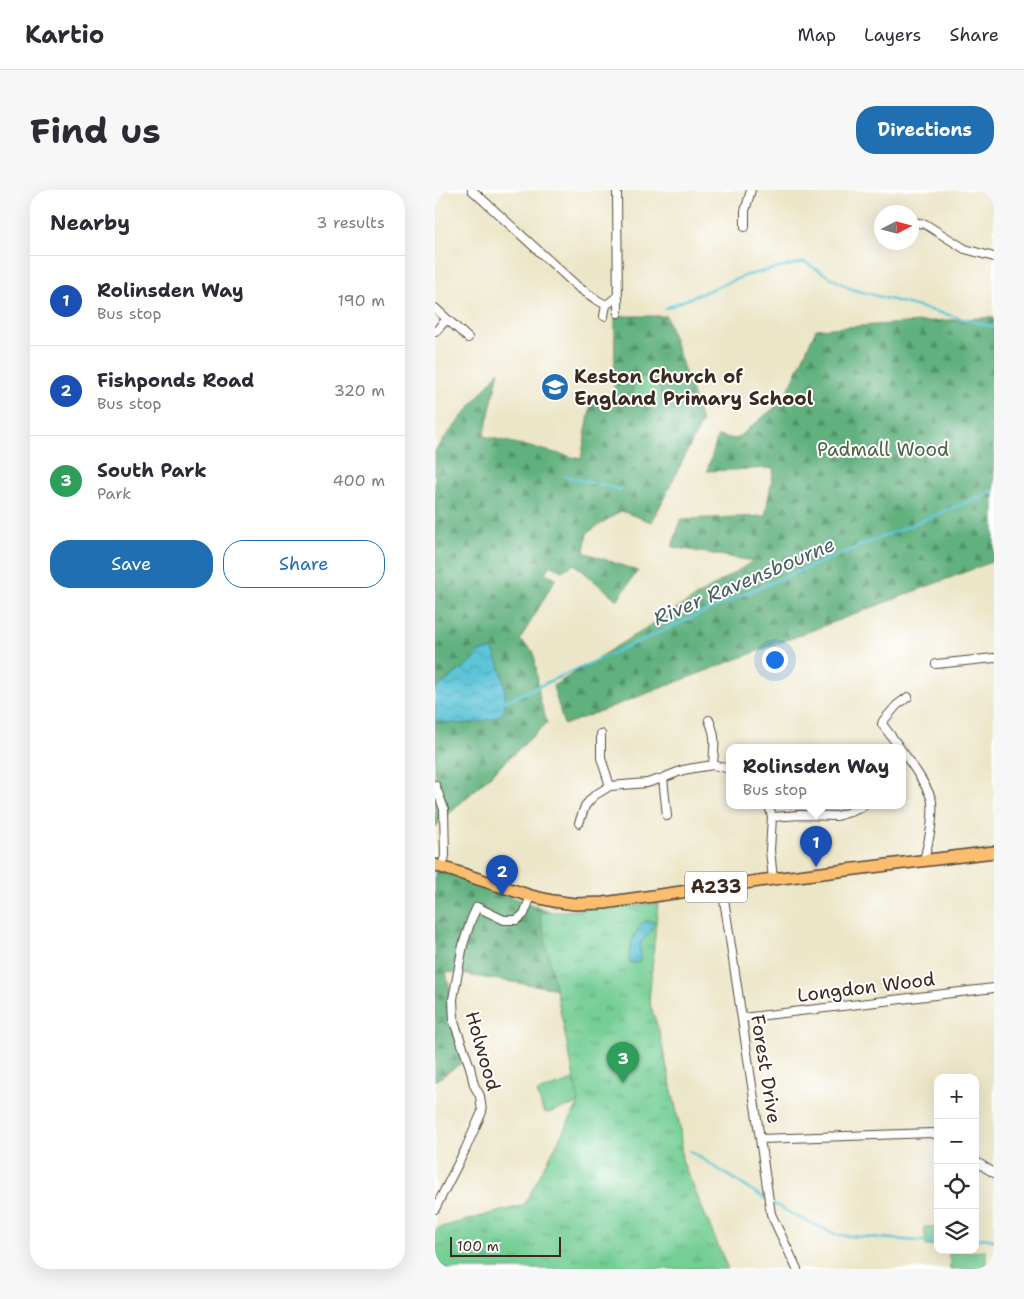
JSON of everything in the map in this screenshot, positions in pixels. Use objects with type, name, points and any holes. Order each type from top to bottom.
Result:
[{"type":"main road","name":"A233","points":[[439,866],[531,896],[575,904],[604,903],[773,879],[994,852]]},
{"type":"street","points":[[472,190],[578,287],[606,305]]},
{"type":"street","points":[[617,190],[617,314]]},
{"type":"street","points":[[745,227],[745,212],[751,190]]},
{"type":"street","points":[[919,223],[925,224],[965,249],[994,257]]},
{"type":"street","points":[[603,316],[606,305],[617,297]]},
{"type":"street","points":[[435,308],[468,338]]},
{"type":"street","points":[[435,332],[447,319]]},
{"type":"street","points":[[936,664],[994,658]]},
{"type":"street","points":[[897,744],[882,724],[897,705],[908,697]]},
{"type":"street","points":[[709,720],[715,740],[713,765]]},
{"type":"street","points":[[601,734],[601,758],[609,786]]},
{"type":"street","points":[[906,757],[919,775],[932,800],[931,829],[923,861]]},
{"type":"street","points":[[579,823],[585,806],[595,795],[609,786],[647,783],[683,770],[713,765],[726,768]]},
{"type":"street","points":[[663,778],[667,816]]},
{"type":"street","points":[[435,785],[444,809],[445,856],[439,866]]},
{"type":"street","points":[[770,809],[772,817],[770,850],[773,879]]},
{"type":"street","points":[[772,817],[799,815],[837,816],[857,809]]},
{"type":"street","name":"Forest Drive","points":[[721,886],[760,1139],[934,1134]]},
{"type":"street","name":"Holwood","points":[[435,1209],[482,1112],[480,1096],[474,1085],[455,1022],[453,999],[463,945],[477,907],[504,920],[517,920],[524,914],[531,896]]},
{"type":"street","name":"Longdon Wood","points":[[742,1018],[994,988]]},
{"type":"street","points":[[760,1139],[771,1214],[797,1269]]},
{"type":"street","points":[[979,1164],[994,1173]]},
{"type":"green space","points":[[615,316],[666,316],[702,422],[652,522],[621,511],[587,533],[584,552],[638,571],[617,600],[574,564],[562,571],[550,565],[545,573],[556,578],[520,640],[534,652],[540,700],[547,723],[435,827],[435,720],[456,724],[473,723],[496,717],[504,712],[505,688],[493,650],[478,653],[473,660],[435,688],[435,450],[499,371],[484,436],[581,459],[591,403],[614,408]]},
{"type":"green space","name":"Padmall Wood","points":[[994,317],[994,561],[564,725],[553,686],[753,561],[672,547],[681,519],[765,516],[774,468],[707,471],[718,436],[736,439],[784,400],[816,329]]},
{"type":"green space","points":[[632,377],[659,377],[661,405],[634,406]]},
{"type":"green space","points":[[435,868],[626,940],[666,1060],[592,994],[446,972],[465,1061],[435,1081]]},
{"type":"green space","points":[[658,903],[649,1001],[659,1031],[680,1127],[682,1160],[728,1269],[435,1269],[435,1233],[437,1228],[524,1205],[579,1102],[540,913]]},
{"type":"green space","points":[[577,1079],[582,1102],[548,1113],[543,1111],[537,1092]]},
{"type":"green space","points":[[934,1226],[934,1245],[926,1246],[924,1227]]},
{"type":"green space","points":[[979,1251],[986,1251],[986,1269],[950,1269],[949,1254],[979,1254]]},
{"type":"water","points":[[493,650],[501,673],[505,688],[504,712],[488,720],[473,723],[456,724],[435,720],[435,688],[473,660],[478,653]]},
{"type":"water","points":[[645,921],[655,922],[651,931],[641,942],[639,962],[630,963],[629,958],[633,940]]},
{"type":"waterway","points":[[666,308],[744,276],[804,262],[851,289],[994,327]]},
{"type":"waterway","points":[[565,476],[593,483]]},
{"type":"waterway","points":[[599,484],[621,490]]},
{"type":"waterway","name":"River Ravensbourne","points":[[506,701],[753,590],[994,491]]},
{"type":"waterway","points":[[690,1151],[767,1200]]},
{"type":"waterway","points":[[772,1203],[837,1235],[934,1241]]},
{"type":"waterway","points":[[979,1239],[994,1240]]},
{"type":"place","name":"Keston Church of England Primary School","points":[[555,387]]},
{"type":"place","name":"Rolinsden Way","points":[[816,867]]},
{"type":"place","name":"Fishponds Road","points":[[502,896]]},
{"type":"place","name":"South Park","points":[[623,1083]]}]
